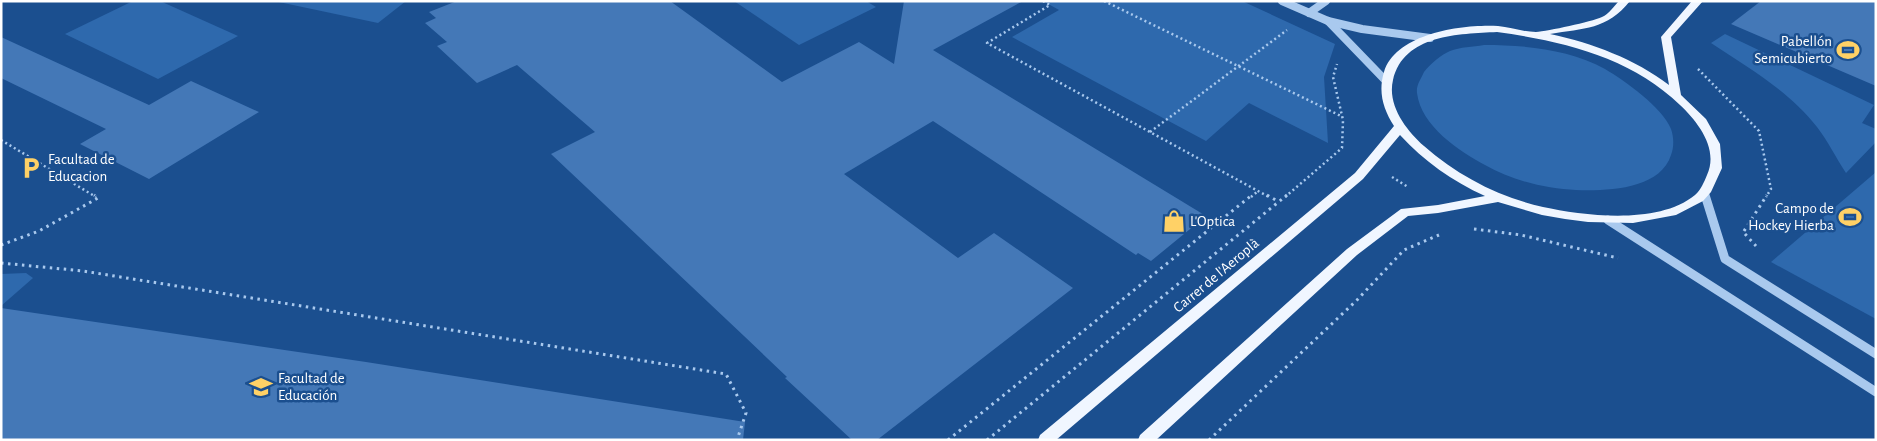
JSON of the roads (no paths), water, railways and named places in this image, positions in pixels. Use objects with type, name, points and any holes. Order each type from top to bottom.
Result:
[{"type":"main road","points":[[1536,34],[1594,23],[1608,18],[1625,1]]},
{"type":"main road","points":[[1676,94],[1666,37],[1698,1]]},
{"type":"main road","points":[[1497,29],[1536,34],[1587,46],[1627,64],[1676,94],[1701,119],[1715,146],[1717,171],[1704,193],[1681,208],[1648,218],[1608,220],[1573,217],[1536,209],[1500,197],[1458,177],[1424,153],[1400,127],[1387,103],[1386,81],[1393,63],[1408,48],[1430,38],[1461,31],[1497,29]]},
{"type":"main road","name":"Carrer de l'Aeroplà","points":[[1045,440],[1359,176],[1400,127]]},
{"type":"main road","points":[[1145,440],[1352,252],[1405,212],[1500,197]]},
{"type":"street","points":[[1282,1],[1328,21],[1362,29],[1430,38]]},
{"type":"street","points":[[1309,13],[1326,1]]},
{"type":"street","points":[[1328,21],[1386,81]]},
{"type":"street","points":[[1704,193],[1725,259],[1876,354]]},
{"type":"street","points":[[1608,220],[1876,392]]},
{"type":"place","name":"Pabellón Semicubierto","points":[[1848,50]]},
{"type":"place","name":"Facultad de Educacion","points":[[31,168]]},
{"type":"place","name":"Campo de Hockey Hierba","points":[[1850,217]]},
{"type":"place","name":"L'Optica","points":[[1174,221]]},
{"type":"place","name":"Facultad de Educación","points":[[261,387]]}]
